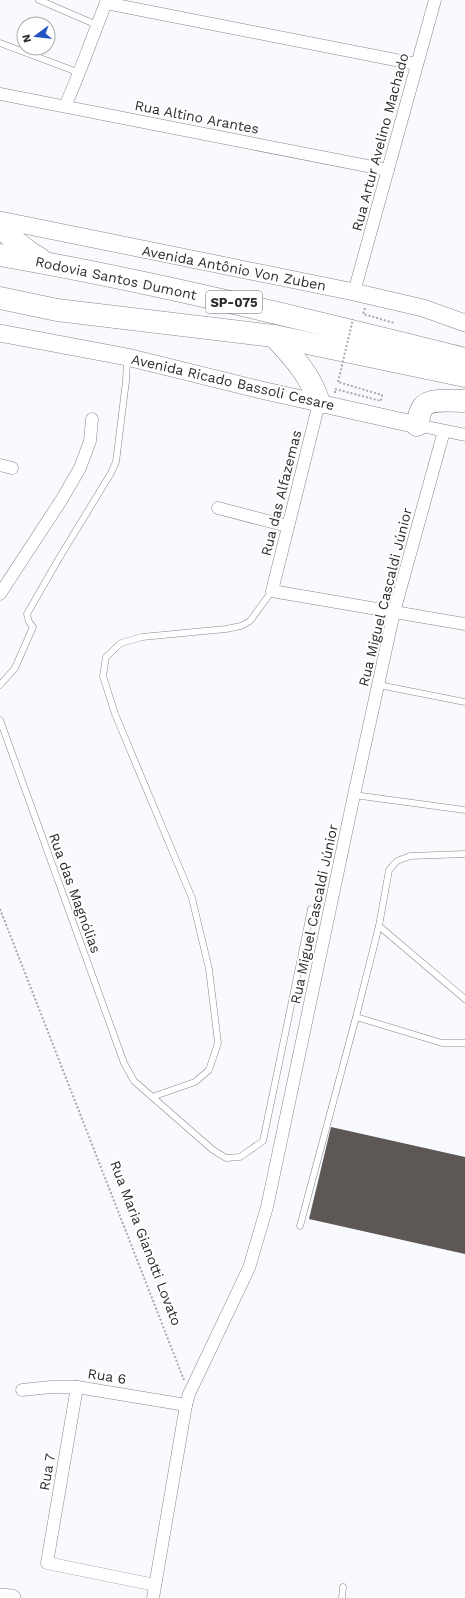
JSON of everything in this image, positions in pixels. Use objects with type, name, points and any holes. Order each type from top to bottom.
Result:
[{"type":"highway","points":[[0,224],[22,248],[41,260],[52,264]]},
{"type":"highway","name":"Rodovia Santos Dumont","points":[[0,255],[52,264],[254,306],[465,359]]},
{"type":"highway","name":"SP-075","points":[[0,298],[57,310],[274,336],[465,376]]},
{"type":"highway","points":[[0,314],[57,310]]},
{"type":"highway","points":[[274,336],[295,359],[327,404]]},
{"type":"highway","points":[[417,425],[422,408],[428,403],[439,401],[465,401]]},
{"type":"street","name":"Rua Artur Avelino Machado","points":[[354,292],[416,64],[435,0]]},
{"type":"street","points":[[64,106],[80,73],[107,1],[416,64]]},
{"type":"street","name":"Rua Altino Arantes","points":[[0,94],[388,170]]},
{"type":"street","name":"Avenida Antônio Von Zuben","points":[[0,220],[354,292],[423,308],[465,324]]},
{"type":"street","name":"Avenida Ricado Bassoli Cesare","points":[[0,333],[127,357],[465,435]]},
{"type":"street","name":"Rua das Alfazemas","points":[[272,592],[287,526],[327,404]]},
{"type":"street","points":[[0,594],[62,499],[80,468],[90,441],[92,419]]},
{"type":"street","name":"Rua Miguel Cascaldi Júnior","points":[[188,1399],[249,1268],[267,1207],[394,612],[444,431]]},
{"type":"street","points":[[0,465],[12,468]]},
{"type":"street","points":[[218,508],[287,526]]},
{"type":"street","points":[[272,592],[465,624]]},
{"type":"street","name":"Rua 6","points":[[22,1390],[77,1386],[188,1399]]},
{"type":"street","name":"Rua 7","points":[[77,1386],[46,1563],[155,1585]]},
{"type":"street","points":[[153,1598],[188,1399]]},
{"type":"street","points":[[0,1597],[12,1598]]},
{"type":"lane","points":[[39,0],[97,25]]},
{"type":"lane","points":[[0,43],[80,73]]},
{"type":"lane","points":[[0,685],[15,668],[33,626],[29,622],[27,614],[41,588],[104,486],[116,462],[126,381],[127,357]]},
{"type":"lane","points":[[152,1097],[195,1082],[209,1070],[218,1043],[209,969],[192,898],[115,714],[103,676],[106,657],[121,643],[142,637],[226,629],[241,626],[250,621],[272,592]]},
{"type":"lane","points":[[379,685],[465,702]]},
{"type":"lane","name":"Rua das Magnólias","points":[[0,720],[124,1063],[129,1073],[134,1081],[152,1097],[213,1150],[226,1158],[240,1157],[263,1141],[311,909]]},
{"type":"lane","points":[[354,795],[465,810]]},
{"type":"lane","points":[[300,1226],[379,926],[389,870],[397,862],[410,856],[465,854]]},
{"type":"lane","points":[[379,926],[465,999]]},
{"type":"lane","points":[[356,1017],[442,1043],[465,1043]]},
{"type":"lane","points":[[342,1598],[343,1587]]},
{"type":"path","points":[[327,404],[335,389],[381,401],[382,395],[338,382],[354,319]]},
{"type":"path","name":"Rua Maria Gianotti Lovato","points":[[0,910],[188,1399]]},
{"type":"building","points":[[331,1127],[465,1157],[465,1254],[309,1219]]}]
